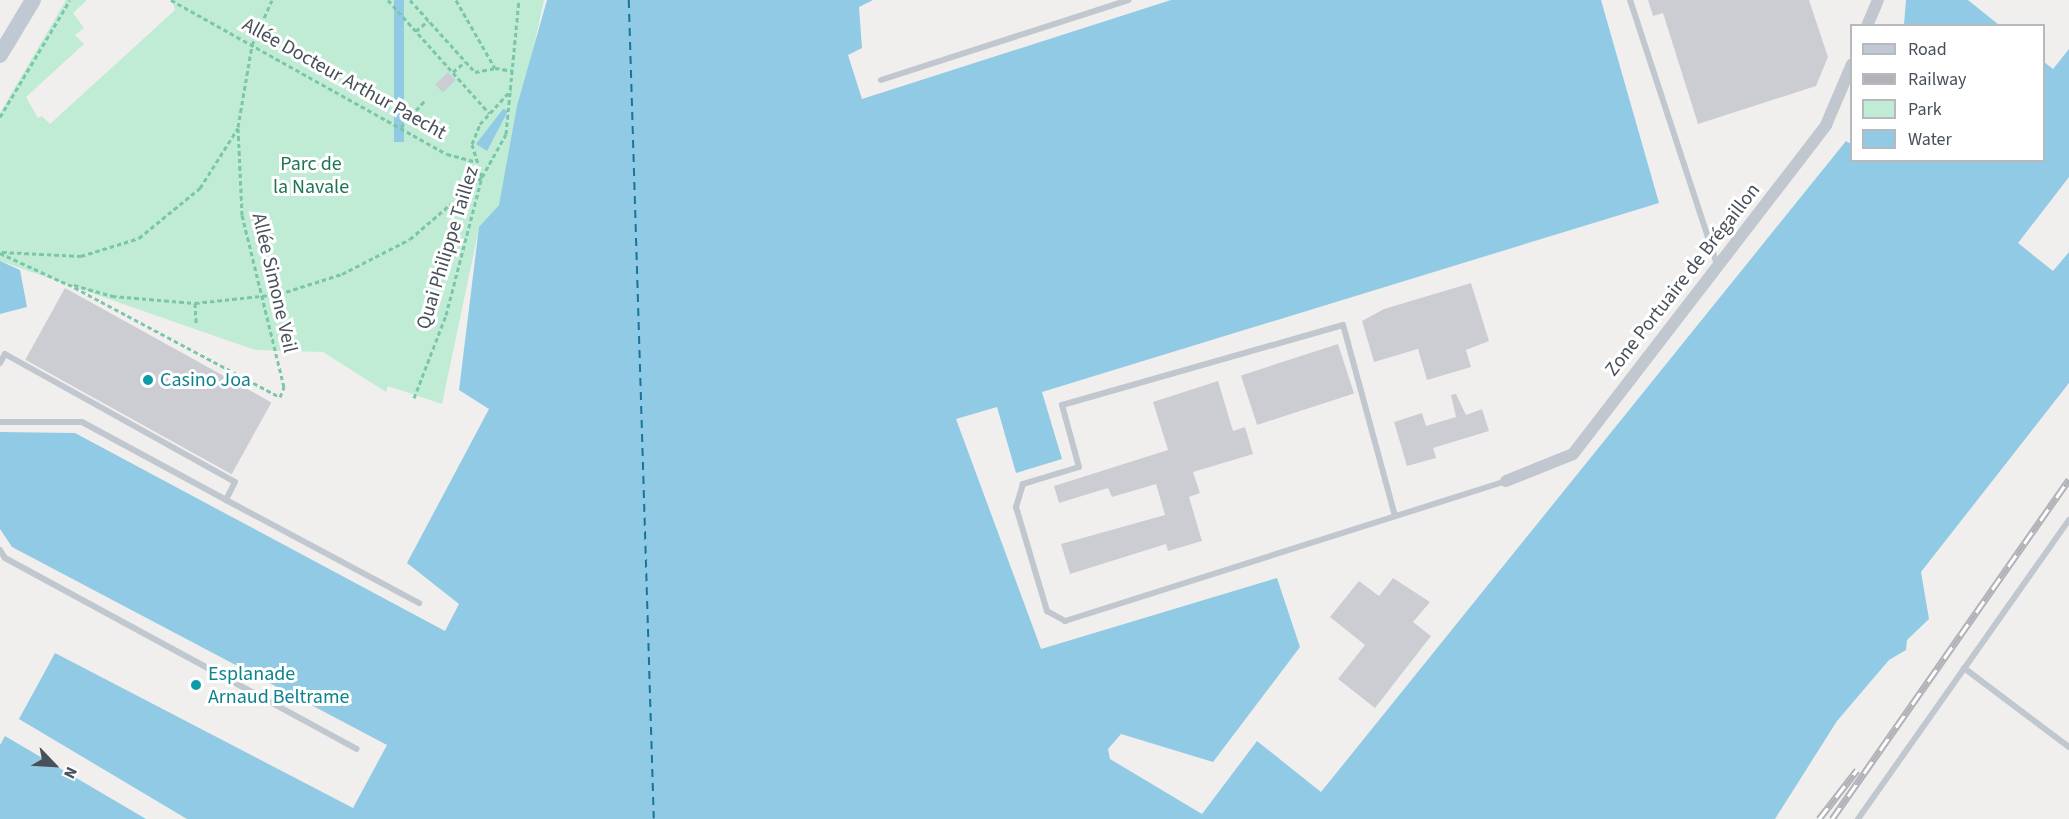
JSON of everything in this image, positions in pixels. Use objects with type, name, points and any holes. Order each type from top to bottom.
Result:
[{"type":"main road","points":[[0,55],[33,0]]},
{"type":"street","points":[[1868,24],[1878,0]]},
{"type":"street","name":"Zone Portuaire de Brégaillon","points":[[1506,481],[1573,454],[1826,125],[1850,66]]},
{"type":"lane","points":[[881,80],[1128,0]]},
{"type":"lane","points":[[1630,0],[1718,268]]},
{"type":"lane","points":[[1395,516],[1343,325],[1062,405],[1080,467],[1023,484],[1016,507],[1047,611],[1065,621],[1506,481]]},
{"type":"lane","points":[[0,363],[5,354],[235,482],[226,500]]},
{"type":"lane","points":[[0,422],[82,422],[419,603]]},
{"type":"lane","points":[[1858,819],[2069,520]]},
{"type":"lane","points":[[0,550],[5,558],[357,749]]},
{"type":"lane","points":[[1964,668],[2069,747]]},
{"type":"path","points":[[0,117],[70,0]]},
{"type":"path","name":"Allée Docteur Arthur Paecht","points":[[171,0],[447,154],[473,161]]},
{"type":"path","name":"Allée Simone Veil","points":[[68,284],[280,397],[284,387],[258,298],[242,215],[238,127],[252,45],[272,0]]},
{"type":"path","points":[[388,0],[489,113]]},
{"type":"path","points":[[410,0],[475,72],[495,68],[513,71]]},
{"type":"path","points":[[456,0],[495,68]]},
{"type":"path","name":"Quai Philippe Taillez","points":[[414,398],[446,315],[482,177],[506,134],[519,0]]},
{"type":"path","points":[[416,32],[428,21]]},
{"type":"path","points":[[453,72],[465,62]]},
{"type":"path","points":[[0,253],[68,284],[112,296],[195,303],[258,298],[329,279],[376,258],[410,239],[482,177],[473,161],[472,144],[489,113],[511,90]]},
{"type":"path","points":[[401,127],[425,100]]},
{"type":"path","points":[[0,253],[81,256],[139,238],[200,188],[238,127]]},
{"type":"path","points":[[195,303],[196,323]]},
{"type":"green space","name":"Parc de la Navale","points":[[66,0],[87,0],[73,13],[84,28],[75,35],[84,44],[26,97],[38,118],[42,116],[50,124],[175,10],[172,0],[544,0],[499,205],[479,228],[442,404],[388,386],[386,392],[323,352],[255,350],[0,261],[0,113]]},
{"type":"water","points":[[394,0],[404,0],[404,142],[394,142]]},
{"type":"water","points":[[547,0],[873,0],[859,7],[862,48],[848,55],[862,99],[1171,0],[1601,0],[1659,203],[1042,392],[1062,459],[1016,473],[997,407],[956,419],[1041,649],[1277,578],[1300,647],[1213,762],[1121,734],[1108,749],[1110,759],[1202,814],[1257,741],[1321,792],[1846,141],[1850,143],[1850,162],[2045,162],[2045,63],[2053,69],[2069,49],[2069,177],[2018,243],[2053,271],[2069,252],[2069,383],[1921,572],[1929,619],[1907,640],[1906,650],[1889,660],[1837,721],[1775,819],[187,819],[19,719],[55,653],[353,808],[387,745],[12,547],[0,529],[0,432],[75,433],[445,631],[459,604],[407,563],[489,409],[459,390],[479,227],[499,205],[517,106]]},
{"type":"water","points":[[1906,0],[1968,0],[1998,24],[1904,24]]},
{"type":"water","points":[[503,109],[508,111],[487,151],[476,144]]},
{"type":"water","points":[[0,261],[20,270],[27,307],[0,314]]},
{"type":"water","points":[[5,736],[146,819],[0,819],[0,745]]},
{"type":"building","points":[[1648,0],[1809,0],[1828,57],[1816,86],[1698,124],[1663,13],[1653,16]]},
{"type":"building","points":[[448,72],[456,80],[443,93],[435,85]]},
{"type":"building","points":[[1471,283],[1489,341],[1466,350],[1471,367],[1427,380],[1418,349],[1374,362],[1362,321],[1384,309]]},
{"type":"building","name":"Casino Joa","points":[[65,288],[271,402],[232,474],[25,360]]},
{"type":"building","points":[[1338,344],[1354,393],[1257,425],[1241,376]]},
{"type":"building","points":[[1218,381],[1233,431],[1245,427],[1253,454],[1193,472],[1200,493],[1189,497],[1202,541],[1168,551],[1166,544],[1070,574],[1061,544],[1165,515],[1156,484],[1112,497],[1108,488],[1059,503],[1054,486],[1168,450],[1153,402]]},
{"type":"building","points":[[1456,394],[1466,415],[1482,409],[1489,431],[1433,448],[1436,458],[1407,466],[1394,422],[1422,413],[1426,426],[1456,417],[1451,395]]},
{"type":"building","points":[[1393,578],[1430,602],[1413,622],[1431,636],[1375,708],[1338,679],[1365,645],[1330,617],[1359,581],[1379,596]]},
{"type":"ferry route","points":[[629,0],[654,819]]},
{"type":"railway","points":[[1832,819],[2069,479]]},
{"type":"railway","points":[[1819,819],[1857,770]]},
{"type":"place","name":"Casino Joa","points":[[148,380]]},
{"type":"place","name":"Esplanade Arnaud Beltrame","points":[[196,685]]}]
